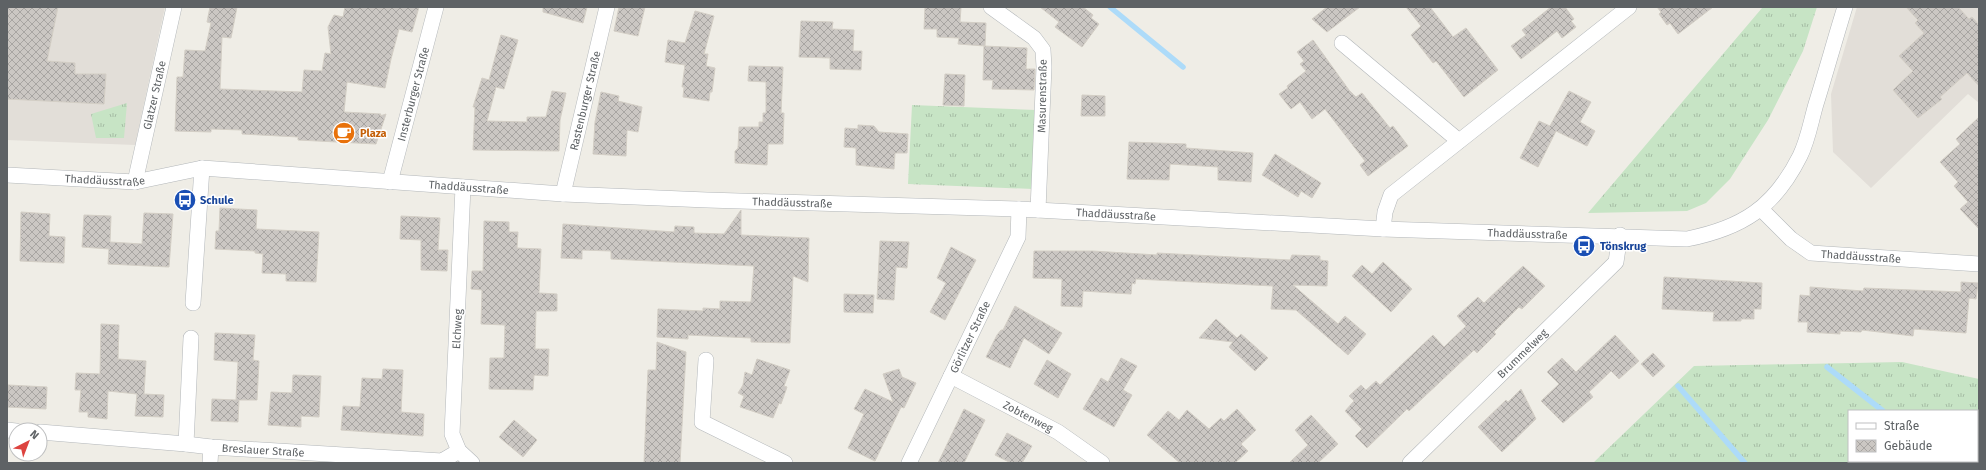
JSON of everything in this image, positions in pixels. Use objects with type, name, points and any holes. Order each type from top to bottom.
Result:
[{"type":"street","name":"Glatzer Straße","points":[[135,182],[174,7]]},
{"type":"street","name":"Insterburger Straße","points":[[390,182],[436,7]]},
{"type":"street","name":"Rastenburger Straße","points":[[563,194],[607,7]]},
{"type":"street","name":"Masurenstraße","points":[[991,7],[1034,38],[1043,50],[1044,67],[1038,210]]},
{"type":"street","points":[[1384,229],[1385,212],[1391,195],[1629,7]]},
{"type":"street","name":"Thaddäusstraße","points":[[7,175],[135,182],[202,168],[563,194],[707,200],[1019,209],[1384,229],[1687,239],[1714,234],[1738,224],[1761,209],[1781,188],[1800,155],[1845,7]]},
{"type":"street","points":[[1342,43],[1459,141]]},
{"type":"street","points":[[193,302],[202,168]]},
{"type":"street","name":"Elchweg","points":[[463,187],[452,434],[459,451],[472,463]]},
{"type":"street","name":"Görlitzer Straße","points":[[909,463],[1018,237],[1019,209]]},
{"type":"street","name":"Thaddäusstraße","points":[[1761,209],[1791,239],[1811,253],[1979,264]]},
{"type":"street","name":"Brummelweg","points":[[1410,463],[1616,262],[1620,236]]},
{"type":"street","points":[[186,444],[191,338]]},
{"type":"street","points":[[706,360],[702,422],[785,463]]},
{"type":"street","name":"Zobtenweg","points":[[951,376],[1058,432],[1102,463]]},
{"type":"street","name":"Breslauer Straße","points":[[48,433],[211,447],[442,462],[459,451]]},
{"type":"street","points":[[210,463],[211,447]]},
{"type":"shaded area","points":[[7,7],[165,7],[135,145],[7,140]]},
{"type":"shaded area","points":[[1857,7],[1979,7],[1979,103],[1968,94],[1871,188],[1833,152],[1831,94]]},
{"type":"green space","points":[[1817,7],[1803,51],[1768,120],[1730,179],[1706,203],[1687,211],[1588,213],[1762,8]]},
{"type":"green space","points":[[127,103],[124,138],[96,138],[91,114]]},
{"type":"green space","points":[[912,105],[1036,110],[1033,189],[908,184]]},
{"type":"green space","points":[[1902,362],[1979,379],[1979,463],[1593,463],[1694,366]]},
{"type":"building","points":[[7,7],[58,7],[47,61],[75,63],[75,74],[106,74],[104,104],[7,99]]},
{"type":"building","points":[[210,7],[237,7],[231,38],[222,37],[220,89],[302,92],[304,70],[322,71],[325,53],[331,54],[328,27],[334,15],[343,17],[345,7],[419,7],[412,32],[399,29],[385,88],[347,82],[344,112],[381,114],[380,116],[386,114],[376,144],[298,140],[298,137],[242,134],[242,130],[211,129],[211,132],[175,131],[177,77],[183,77],[185,50],[205,51],[211,23],[207,22]]},
{"type":"building","points":[[543,7],[587,7],[583,23],[543,12]]},
{"type":"building","points":[[619,7],[645,7],[638,36],[614,31]]},
{"type":"building","points":[[925,7],[961,7],[960,22],[986,23],[985,46],[958,44],[959,38],[937,37],[937,29],[924,29]]},
{"type":"building","points":[[1040,7],[1083,7],[1093,15],[1091,18],[1099,24],[1082,47],[1055,27],[1059,22]]},
{"type":"building","points":[[1327,7],[1360,7],[1327,32],[1312,19]]},
{"type":"building","points":[[1406,7],[1430,7],[1453,37],[1466,28],[1498,70],[1464,97],[1436,61],[1433,63],[1411,35],[1421,26]]},
{"type":"building","points":[[1551,7],[1565,7],[1574,19],[1571,21],[1576,27],[1562,38],[1557,31],[1521,59],[1511,46],[1526,35],[1522,30]]},
{"type":"building","points":[[1657,7],[1713,7],[1678,34],[1670,23],[1667,25],[1659,14],[1661,12]]},
{"type":"building","points":[[1906,7],[1958,7],[1969,19],[1972,17],[1979,25],[1979,86],[1967,73],[1940,97],[1942,99],[1918,118],[1893,90],[1913,71],[1899,56],[1924,33],[1915,23],[1918,20]]},
{"type":"building","points":[[695,11],[714,16],[704,54],[708,54],[706,66],[715,68],[712,92],[710,92],[709,101],[683,97],[684,87],[682,87],[685,65],[665,62],[668,40],[685,43]]},
{"type":"building","points":[[801,21],[833,22],[832,29],[854,30],[853,51],[862,51],[861,70],[830,69],[830,58],[799,57]]},
{"type":"building","points":[[501,35],[518,40],[504,89],[496,87],[487,121],[527,122],[527,117],[546,117],[552,91],[566,93],[560,120],[559,151],[473,150],[475,107],[473,107],[482,78],[489,80]]},
{"type":"building","points":[[1313,40],[1349,90],[1356,97],[1362,93],[1390,128],[1393,126],[1408,146],[1368,176],[1360,165],[1365,161],[1325,109],[1312,119],[1300,102],[1291,109],[1279,94],[1288,88],[1287,86],[1306,71],[1300,64],[1304,61],[1297,52]]},
{"type":"building","points":[[984,46],[1027,48],[1026,69],[1035,69],[1034,90],[992,89],[993,80],[983,80]]},
{"type":"building","points":[[749,66],[783,67],[781,113],[784,113],[783,144],[768,144],[767,165],[735,163],[735,151],[738,148],[739,127],[759,127],[759,122],[763,122],[763,113],[766,113],[766,82],[748,81]]},
{"type":"building","points":[[945,74],[965,75],[964,106],[943,105]]},
{"type":"building","points":[[1569,91],[1591,102],[1580,122],[1595,131],[1587,146],[1556,131],[1538,167],[1520,158],[1539,121],[1550,126]]},
{"type":"building","points":[[601,92],[619,96],[618,101],[642,107],[638,132],[627,130],[626,156],[593,154],[595,122]]},
{"type":"building","points":[[1082,95],[1105,96],[1105,116],[1081,116]]},
{"type":"building","points":[[1979,117],[1979,229],[1960,209],[1968,202],[1954,186],[1958,182],[1940,162],[1960,144],[1956,139]]},
{"type":"building","points":[[858,125],[874,126],[879,132],[908,134],[907,153],[895,153],[894,169],[856,165],[856,148],[844,147],[845,128],[858,129]]},
{"type":"building","points":[[1129,142],[1186,144],[1186,148],[1253,153],[1251,182],[1218,180],[1218,167],[1170,164],[1169,180],[1127,179]]},
{"type":"building","points":[[1275,154],[1321,183],[1312,198],[1301,191],[1298,197],[1262,175]]},
{"type":"building","points":[[220,208],[257,210],[256,229],[319,232],[316,282],[286,281],[286,274],[262,273],[263,254],[255,253],[255,251],[215,249],[216,231],[219,231]]},
{"type":"building","points":[[741,210],[741,235],[809,238],[808,282],[793,276],[790,343],[751,342],[751,338],[688,335],[688,339],[657,337],[658,309],[703,311],[703,308],[720,309],[720,301],[751,302],[754,266],[611,259],[611,251],[582,250],[582,259],[561,258],[563,224],[674,232],[675,226],[694,227],[694,233],[724,234]]},
{"type":"building","points":[[21,212],[50,214],[49,236],[65,237],[64,263],[20,261]]},
{"type":"building","points":[[144,213],[173,214],[169,267],[108,264],[109,249],[82,247],[84,215],[111,216],[110,242],[142,244]]},
{"type":"building","points":[[401,216],[440,218],[438,250],[448,250],[447,271],[421,270],[421,240],[400,239]]},
{"type":"building","points":[[484,221],[509,222],[509,232],[518,232],[517,248],[541,249],[539,293],[557,294],[557,311],[536,311],[535,349],[549,349],[548,376],[534,375],[533,390],[489,389],[490,358],[504,358],[505,325],[481,324],[482,290],[471,289],[472,271],[483,271]]},
{"type":"building","points":[[880,241],[909,242],[907,268],[896,267],[894,300],[877,299]]},
{"type":"building","points":[[951,247],[976,260],[945,320],[930,312],[946,283],[937,278]]},
{"type":"building","points":[[1034,251],[1093,251],[1157,255],[1157,253],[1290,260],[1292,255],[1320,256],[1320,260],[1328,261],[1327,286],[1293,285],[1338,324],[1345,316],[1366,334],[1348,355],[1296,310],[1271,309],[1273,286],[1136,279],[1135,284],[1132,283],[1131,294],[1083,291],[1082,307],[1061,306],[1062,279],[1033,278]]},
{"type":"building","points":[[1383,262],[1412,289],[1391,312],[1352,276],[1362,265],[1372,274]]},
{"type":"building","points":[[1523,266],[1545,286],[1522,309],[1519,307],[1494,332],[1496,334],[1477,353],[1474,350],[1409,411],[1407,409],[1367,448],[1355,436],[1362,429],[1345,411],[1354,401],[1349,396],[1361,385],[1366,390],[1376,381],[1380,385],[1433,335],[1444,347],[1466,326],[1457,316],[1478,297],[1484,303]]},
{"type":"building","points":[[1664,277],[1762,283],[1761,309],[1754,309],[1754,319],[1741,319],[1741,321],[1713,321],[1714,312],[1662,309]]},
{"type":"building","points":[[1961,282],[1978,283],[1976,299],[1969,298],[1966,333],[1914,329],[1913,336],[1862,330],[1861,332],[1840,331],[1840,334],[1807,332],[1808,322],[1798,322],[1800,295],[1810,296],[1810,287],[1863,291],[1864,288],[1961,292]]},
{"type":"building","points":[[844,294],[874,295],[873,313],[844,312]]},
{"type":"building","points":[[1015,306],[1062,333],[1049,354],[1024,338],[1010,368],[986,357],[997,335],[1001,330],[1003,330]]},
{"type":"building","points":[[1216,319],[1237,338],[1241,334],[1268,358],[1255,371],[1229,347],[1233,342],[1199,338]]},
{"type":"building","points":[[101,324],[119,325],[118,359],[146,361],[144,394],[164,395],[163,417],[135,416],[137,394],[108,391],[107,419],[88,417],[88,412],[79,412],[81,390],[75,390],[76,373],[100,374]]},
{"type":"building","points":[[215,333],[255,335],[253,360],[259,361],[257,400],[239,400],[238,422],[211,421],[212,399],[236,400],[238,362],[214,360]]},
{"type":"building","points":[[1615,335],[1639,361],[1619,379],[1611,371],[1589,392],[1593,397],[1563,423],[1541,401],[1559,384],[1547,372],[1562,358],[1576,372]]},
{"type":"building","points":[[657,342],[686,352],[680,463],[644,463],[648,370],[656,370]]},
{"type":"building","points":[[1653,353],[1665,366],[1653,377],[1641,364]]},
{"type":"building","points":[[1121,358],[1137,366],[1123,390],[1132,395],[1114,427],[1083,409],[1101,378],[1108,382]]},
{"type":"building","points":[[757,359],[790,370],[784,386],[787,387],[781,404],[779,403],[773,418],[740,407],[744,396],[738,393],[743,385],[745,372],[752,375]]},
{"type":"building","points":[[1047,360],[1071,374],[1058,398],[1034,384]]},
{"type":"building","points":[[383,369],[403,370],[401,412],[424,414],[423,436],[341,430],[343,406],[360,407],[362,378],[382,379]]},
{"type":"building","points":[[899,369],[902,377],[916,383],[904,408],[901,407],[875,461],[848,448],[864,414],[854,409],[865,389],[893,402],[883,374]]},
{"type":"building","points":[[293,375],[321,376],[319,417],[301,416],[301,427],[268,425],[271,392],[292,393]]},
{"type":"building","points":[[8,385],[47,387],[46,409],[7,407]]},
{"type":"building","points":[[1521,389],[1536,419],[1502,452],[1478,427],[1506,400],[1508,402]]},
{"type":"building","points":[[964,409],[985,420],[964,463],[938,463]]},
{"type":"building","points":[[1237,409],[1256,430],[1241,444],[1248,451],[1235,463],[1180,463],[1147,435],[1168,411],[1179,420],[1187,410],[1209,429],[1221,418],[1224,421]]},
{"type":"building","points":[[1311,415],[1338,444],[1318,463],[1289,463],[1308,445],[1295,430]]},
{"type":"building","points":[[514,420],[537,440],[523,457],[499,437]]},
{"type":"building","points":[[1007,433],[1032,446],[1022,463],[1011,463],[995,455]]},
{"type":"waterway","points":[[1110,7],[1183,67]]},
{"type":"waterway","points":[[1827,367],[1882,410]]},
{"type":"waterway","points":[[1678,386],[1745,463]]},
{"type":"place","name":"Plaza","points":[[344,133]]},
{"type":"place","name":"Schule","points":[[185,200]]},
{"type":"place","name":"Tönskrug","points":[[1584,246]]}]
